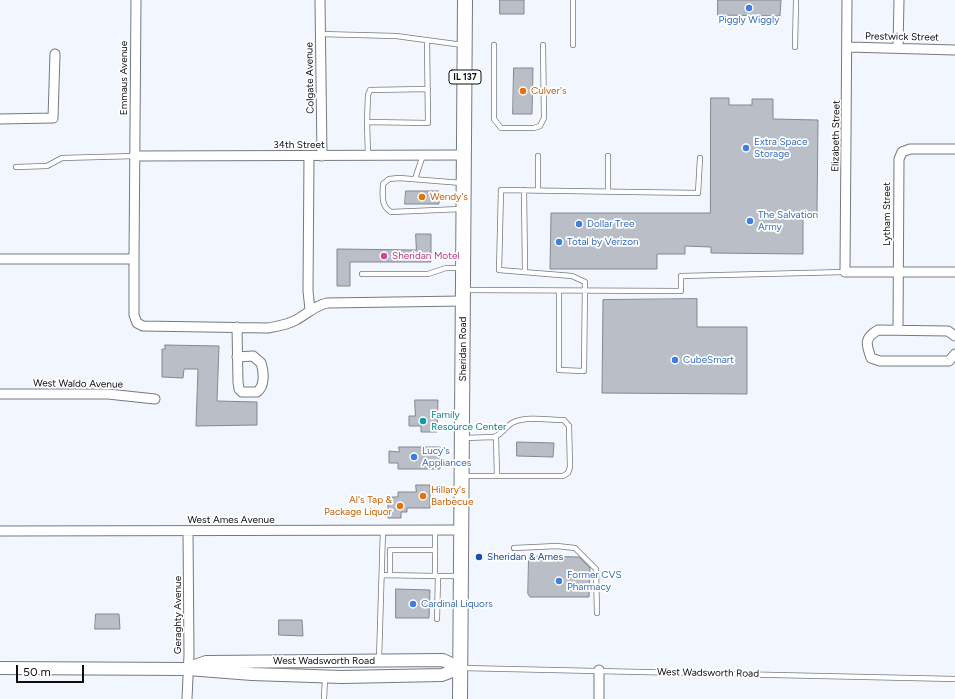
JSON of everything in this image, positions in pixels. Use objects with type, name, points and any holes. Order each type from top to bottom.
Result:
[{"type":"main road","name":"Sheridan Road","points":[[460,699],[465,0]]},
{"type":"main road","name":"West Wadsworth Road","points":[[188,669],[206,662],[443,660],[460,668]]},
{"type":"main road","name":"West Wadsworth Road","points":[[0,668],[188,669],[252,674],[326,676],[442,675],[460,668]]},
{"type":"street","name":"Emmaus Avenue","points":[[136,0],[134,315],[137,323],[143,326],[237,326]]},
{"type":"street","name":"Colgate Avenue","points":[[320,0],[322,156]]},
{"type":"street","name":"Elizabeth Street","points":[[845,272],[848,47],[847,0]]},
{"type":"street","points":[[898,48],[899,0]]},
{"type":"street","name":"Prestwick Street","points":[[848,47],[955,50]]},
{"type":"street","points":[[0,119],[53,118],[55,54]]},
{"type":"street","name":"Lytham Street","points":[[898,330],[899,159],[902,152],[910,149],[955,149]]},
{"type":"street","name":"34th Street","points":[[135,156],[464,155]]},
{"type":"street","points":[[309,156],[308,291],[310,310]]},
{"type":"street","points":[[0,259],[134,259]]},
{"type":"street","points":[[845,272],[955,272]]},
{"type":"street","points":[[237,357],[237,326],[268,328],[286,325],[297,320],[316,306],[327,303],[463,296]]},
{"type":"street","points":[[955,336],[948,331],[878,330],[870,335],[866,344],[871,358],[880,361],[948,361],[955,354]]},
{"type":"street","name":"West Waldo Avenue","points":[[0,394],[108,394],[155,399]]},
{"type":"street","name":"West Ames Avenue","points":[[0,531],[461,530]]},
{"type":"street","name":"Geraghty Avenue","points":[[187,699],[188,531]]},
{"type":"street","points":[[599,670],[599,699]]},
{"type":"lane","points":[[573,0],[573,45]]},
{"type":"lane","points":[[795,47],[796,0]]},
{"type":"lane","points":[[320,34],[396,36],[465,45]]},
{"type":"lane","points":[[367,122],[428,123],[427,40]]},
{"type":"lane","points":[[494,45],[494,119],[501,128],[534,128],[540,126],[544,118],[543,45]]},
{"type":"lane","points":[[368,155],[367,122],[368,94],[370,90],[428,89]]},
{"type":"lane","points":[[415,180],[424,155]]},
{"type":"lane","points":[[16,167],[47,166],[62,158],[135,156]]},
{"type":"lane","points":[[538,156],[538,190]]},
{"type":"lane","points":[[608,156],[608,192]]},
{"type":"lane","points":[[559,290],[558,370],[584,371],[585,282],[572,276],[499,270],[500,190],[698,193],[700,158]]},
{"type":"lane","points":[[464,183],[389,179],[383,184],[382,201],[385,208],[391,212],[464,209]]},
{"type":"lane","points":[[524,190],[525,271]]},
{"type":"lane","points":[[362,274],[428,274],[446,268],[463,268]]},
{"type":"lane","points":[[463,296],[559,290],[681,291],[681,276],[845,272]]},
{"type":"lane","points":[[462,438],[496,437],[513,422],[526,420],[564,420],[569,426],[570,467],[568,473],[563,476],[552,477],[462,476]]},
{"type":"lane","points":[[496,437],[497,476]]},
{"type":"lane","points":[[378,661],[383,530]]},
{"type":"lane","points":[[435,530],[437,619]]},
{"type":"lane","points":[[514,548],[557,546],[575,548],[596,569],[597,613]]},
{"type":"lane","points":[[390,575],[390,550],[435,550]]},
{"type":"lane","points":[[382,575],[461,576]]},
{"type":"lane","name":"West Wadsworth Road","points":[[460,668],[955,679]]},
{"type":"lane","points":[[324,699],[326,676]]},
{"type":"building","points":[[500,0],[524,0],[524,14],[500,14]]},
{"type":"building","name":"Piggly Wiggly","points":[[718,0],[781,0],[780,16],[718,15]]},
{"type":"building","name":"Culver's","points":[[514,68],[533,68],[532,114],[513,114]]},
{"type":"building","points":[[711,98],[729,98],[729,105],[752,105],[752,99],[773,99],[773,119],[818,120],[817,213],[803,213],[803,254],[711,253],[711,247],[685,246],[685,254],[657,254],[657,269],[550,269],[551,213],[710,213]]},
{"type":"building","name":"Wendy's","points":[[406,191],[439,191],[439,204],[405,204]]},
{"type":"building","name":"Sheridan Motel","points":[[416,234],[431,234],[431,262],[350,262],[350,286],[337,286],[337,249],[416,250]]},
{"type":"building","name":"CubeSmart","points":[[697,299],[697,327],[747,327],[747,394],[602,393],[603,300]]},
{"type":"building","points":[[165,345],[219,346],[217,401],[257,402],[257,425],[196,426],[198,369],[184,369],[183,378],[162,377],[162,349],[165,349]]},
{"type":"building","points":[[415,400],[438,400],[437,432],[421,432],[421,426],[409,426],[409,416],[415,416]]},
{"type":"building","points":[[517,442],[554,443],[553,457],[517,456]]},
{"type":"building","name":"Lucy's Appliances","points":[[399,447],[440,447],[440,469],[398,469],[398,463],[389,463],[389,451],[399,452]]},
{"type":"building","points":[[416,485],[430,485],[430,508],[407,508],[407,512],[401,512],[401,518],[388,518],[388,497],[398,497],[398,492],[416,492]]},
{"type":"building","name":"Former CVS Pharmacy","points":[[529,556],[579,557],[590,568],[589,597],[530,597],[528,594]]},
{"type":"building","name":"Cardinal Liquors","points":[[396,589],[430,590],[429,618],[396,618]]},
{"type":"building","points":[[96,614],[119,614],[120,629],[95,629]]},
{"type":"building","points":[[279,620],[302,620],[303,636],[279,635]]},
{"type":"place","name":"Piggly Wiggly","points":[[749,8]]},
{"type":"place","name":"Culver's","points":[[523,91]]},
{"type":"place","name":"Extra Space Storage","points":[[746,148]]},
{"type":"place","name":"Wendy's","points":[[422,197]]},
{"type":"place","name":"The Salvation Army","points":[[750,221]]},
{"type":"place","name":"Dollar Tree","points":[[579,224]]},
{"type":"place","name":"Total by Verizon","points":[[559,242]]},
{"type":"place","name":"Sheridan Motel","points":[[384,256]]},
{"type":"place","name":"CubeSmart","points":[[675,360]]},
{"type":"place","name":"Family Resource Center","points":[[423,421]]},
{"type":"place","name":"Lucy's Appliances","points":[[414,457]]},
{"type":"place","name":"Hillary's Barbecue","points":[[423,496]]},
{"type":"place","name":"Al's Tap & Package Liquor","points":[[400,506]]},
{"type":"place","name":"Sheridan & Ames","points":[[479,557]]},
{"type":"place","name":"Former CVS Pharmacy","points":[[559,581]]},
{"type":"place","name":"Cardinal Liquors","points":[[413,604]]}]
